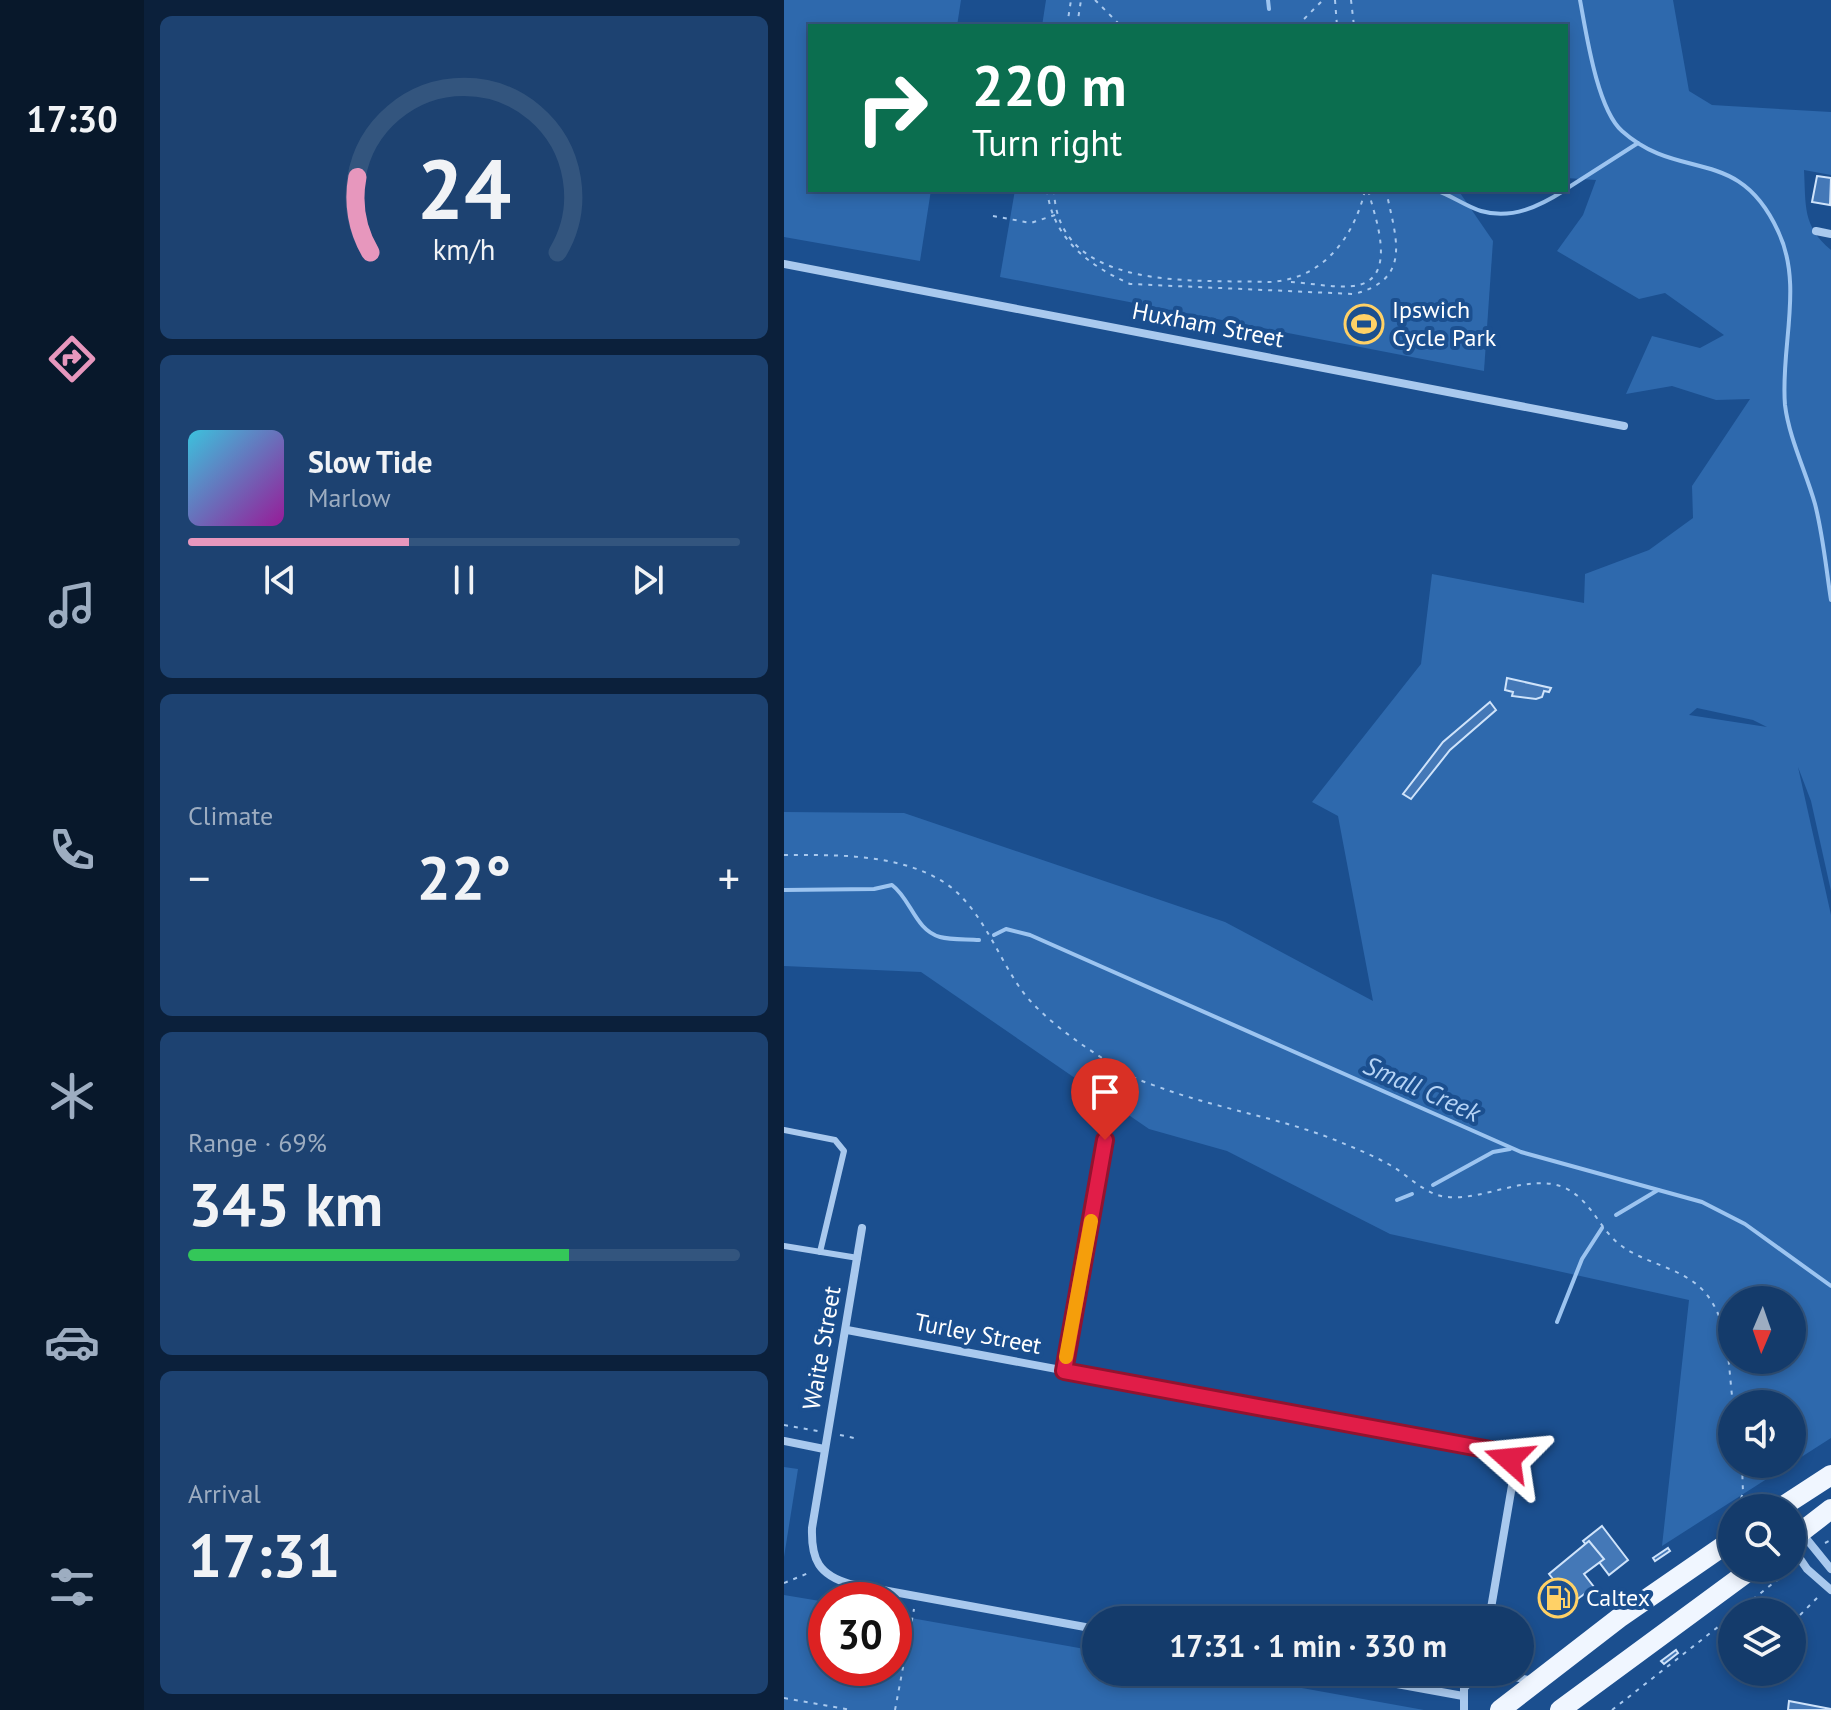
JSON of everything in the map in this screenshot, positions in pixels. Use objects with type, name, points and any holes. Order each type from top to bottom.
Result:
[{"type":"main road","points":[[1802,1494],[1831,1475]]},
{"type":"main road","points":[[1806,1527],[1831,1509]]},
{"type":"main road","points":[[1500,1710],[1718,1550]]},
{"type":"main road","points":[[1560,1710],[1734,1582]]},
{"type":"street","points":[[1816,231],[1831,234]]},
{"type":"street","name":"Huxham Street","points":[[784,264],[1624,426]]},
{"type":"street","name":"Waite Street","points":[[819,1569],[813,1559],[811,1538],[862,1228]]},
{"type":"street","name":"Turley Street","points":[[847,1330],[1496,1451],[1509,1459],[1514,1474],[1491,1606]]},
{"type":"street","points":[[784,1441],[824,1449]]},
{"type":"street","points":[[1806,1546],[1831,1569]]},
{"type":"street","points":[[1806,1566],[1831,1590]]},
{"type":"street","points":[[819,1569],[850,1584],[1082,1626]]},
{"type":"street","points":[[1408,1686],[1463,1696]]},
{"type":"street","points":[[1464,1710],[1463,1696],[1467,1686]]},
{"type":"lane","points":[[784,1130],[835,1140],[844,1151],[820,1252]]},
{"type":"lane","points":[[1064,1371],[1105,1140]]},
{"type":"lane","points":[[784,1246],[858,1258]]},
{"type":"path","points":[[1067,24],[1071,0]]},
{"type":"path","points":[[1077,24],[1081,0]]},
{"type":"path","points":[[1095,0],[1119,24]]},
{"type":"path","points":[[1299,24],[1323,0]]},
{"type":"path","points":[[1335,0],[1337,24]]},
{"type":"path","points":[[1351,0],[1354,24]]},
{"type":"path","points":[[1047,192],[1053,215],[1080,256],[1130,284],[1354,294],[1372,289],[1386,279],[1396,262],[1397,248],[1386,192]]},
{"type":"path","points":[[1054,192],[1059,213],[1068,232],[1080,246],[1119,272],[1144,277],[1286,281],[1352,287],[1370,277],[1381,261],[1382,252],[1367,192]]},
{"type":"path","points":[[1286,281],[1329,258],[1348,238],[1366,192]]},
{"type":"path","points":[[993,216],[1031,223],[1059,213]]},
{"type":"path","points":[[784,855],[853,856],[887,861],[920,870],[948,885],[980,923],[1020,989],[1043,1014],[1130,1076],[1215,1107],[1339,1141],[1391,1165],[1443,1197],[1469,1198],[1533,1185],[1564,1188],[1584,1201],[1618,1243],[1656,1266],[1688,1278],[1708,1294],[1720,1312],[1731,1390]]},
{"type":"path","points":[[784,1583],[819,1569]]},
{"type":"path","points":[[1755,1598],[1775,1582]]},
{"type":"path","points":[[895,1710],[916,1596]]},
{"type":"path","points":[[1806,1609],[1819,1596]]},
{"type":"path","points":[[1612,1710],[1718,1627]]},
{"type":"path","points":[[784,1698],[851,1710]]},
{"type":"shaded area","points":[[784,0],[961,0],[957,24],[808,24],[808,192],[931,192],[920,261],[784,237]]},
{"type":"shaded area","points":[[1046,0],[1673,0],[1689,91],[1712,105],[1831,112],[1831,175],[1804,170],[1810,223],[1831,250],[1831,891],[1811,801],[1798,767],[1831,915],[1831,1438],[1806,1454],[1806,1390],[1718,1390],[1718,1478],[1768,1478],[1743,1494],[1718,1494],[1718,1510],[1662,1546],[1689,1300],[1390,1234],[1227,1151],[1149,1129],[921,972],[784,966],[784,812],[904,813],[1225,922],[1373,1001],[1338,816],[1312,802],[1421,664],[1432,574],[1584,603],[1585,574],[1649,550],[1693,518],[1692,486],[1750,399],[1716,400],[1672,386],[1626,394],[1652,336],[1700,348],[1724,335],[1665,293],[1639,299],[1557,251],[1583,215],[1596,180],[1568,178],[1568,24],[1042,24]],"holes":[[[1697,708],[1753,720],[1767,727],[1689,715]]]},
{"type":"shaded area","name":"Ipswich Cycle Park","points":[[1015,192],[1459,192],[1493,241],[1484,371],[1000,277]]},
{"type":"shaded area","points":[[784,1467],[798,1469],[784,1557]]},
{"type":"shaded area","points":[[784,1595],[808,1599],[808,1686],[912,1686],[912,1618],[1082,1649],[1082,1686],[1291,1686],[1424,1710],[784,1710]]},
{"type":"building","points":[[1817,176],[1831,178],[1830,205],[1812,202]]},
{"type":"building","points":[[1507,678],[1551,688],[1536,699],[1512,696],[1513,692],[1505,690]]},
{"type":"building","points":[[1490,702],[1496,710],[1450,750],[1411,799],[1403,794],[1443,742]]},
{"type":"building","points":[[1602,1526],[1628,1560],[1609,1575],[1583,1541]]},
{"type":"building","points":[[1589,1541],[1604,1559],[1584,1574],[1594,1587],[1572,1603],[1549,1574]]},
{"type":"building","points":[[1668,1548],[1670,1551],[1655,1561],[1653,1558]]},
{"type":"building","points":[[1676,1650],[1678,1653],[1664,1664],[1661,1661]]},
{"type":"building","points":[[1789,1701],[1831,1709],[1831,1710],[1788,1710]]},
{"type":"waterway","points":[[1268,0],[1269,9]]},
{"type":"waterway","points":[[1580,0],[1599,88],[1613,120],[1622,131],[1644,147],[1726,175],[1745,186],[1762,204],[1778,231],[1786,252],[1790,295],[1785,405],[1818,516],[1831,600]]},
{"type":"waterway","points":[[1568,188],[1638,143]]},
{"type":"waterway","points":[[1439,192],[1481,211],[1504,214],[1536,206],[1562,192]]},
{"type":"waterway","name":"Small Creek","points":[[784,890],[874,889],[892,885],[932,933],[944,938],[979,940]]},
{"type":"waterway","name":"Small Creek","points":[[994,935],[1006,929],[1030,935],[1521,1152],[1702,1202],[1745,1224],[1831,1286]]},
{"type":"waterway","points":[[1433,1185],[1493,1152],[1510,1149]]},
{"type":"waterway","points":[[1616,1215],[1658,1190]]},
{"type":"waterway","points":[[1397,1200],[1412,1194]]},
{"type":"waterway","points":[[1557,1322],[1582,1259],[1602,1228]]},
{"type":"slow traffic","points":[[1066,1357],[1091,1221]]},
{"type":"place","name":"Ipswich Cycle Park","points":[[1364,324]]},
{"type":"place","name":"Caltex","points":[[1558,1598]]},
{"type":"route","points":[[1105,1140],[1064,1371],[1496,1451],[1509,1459]]}]
